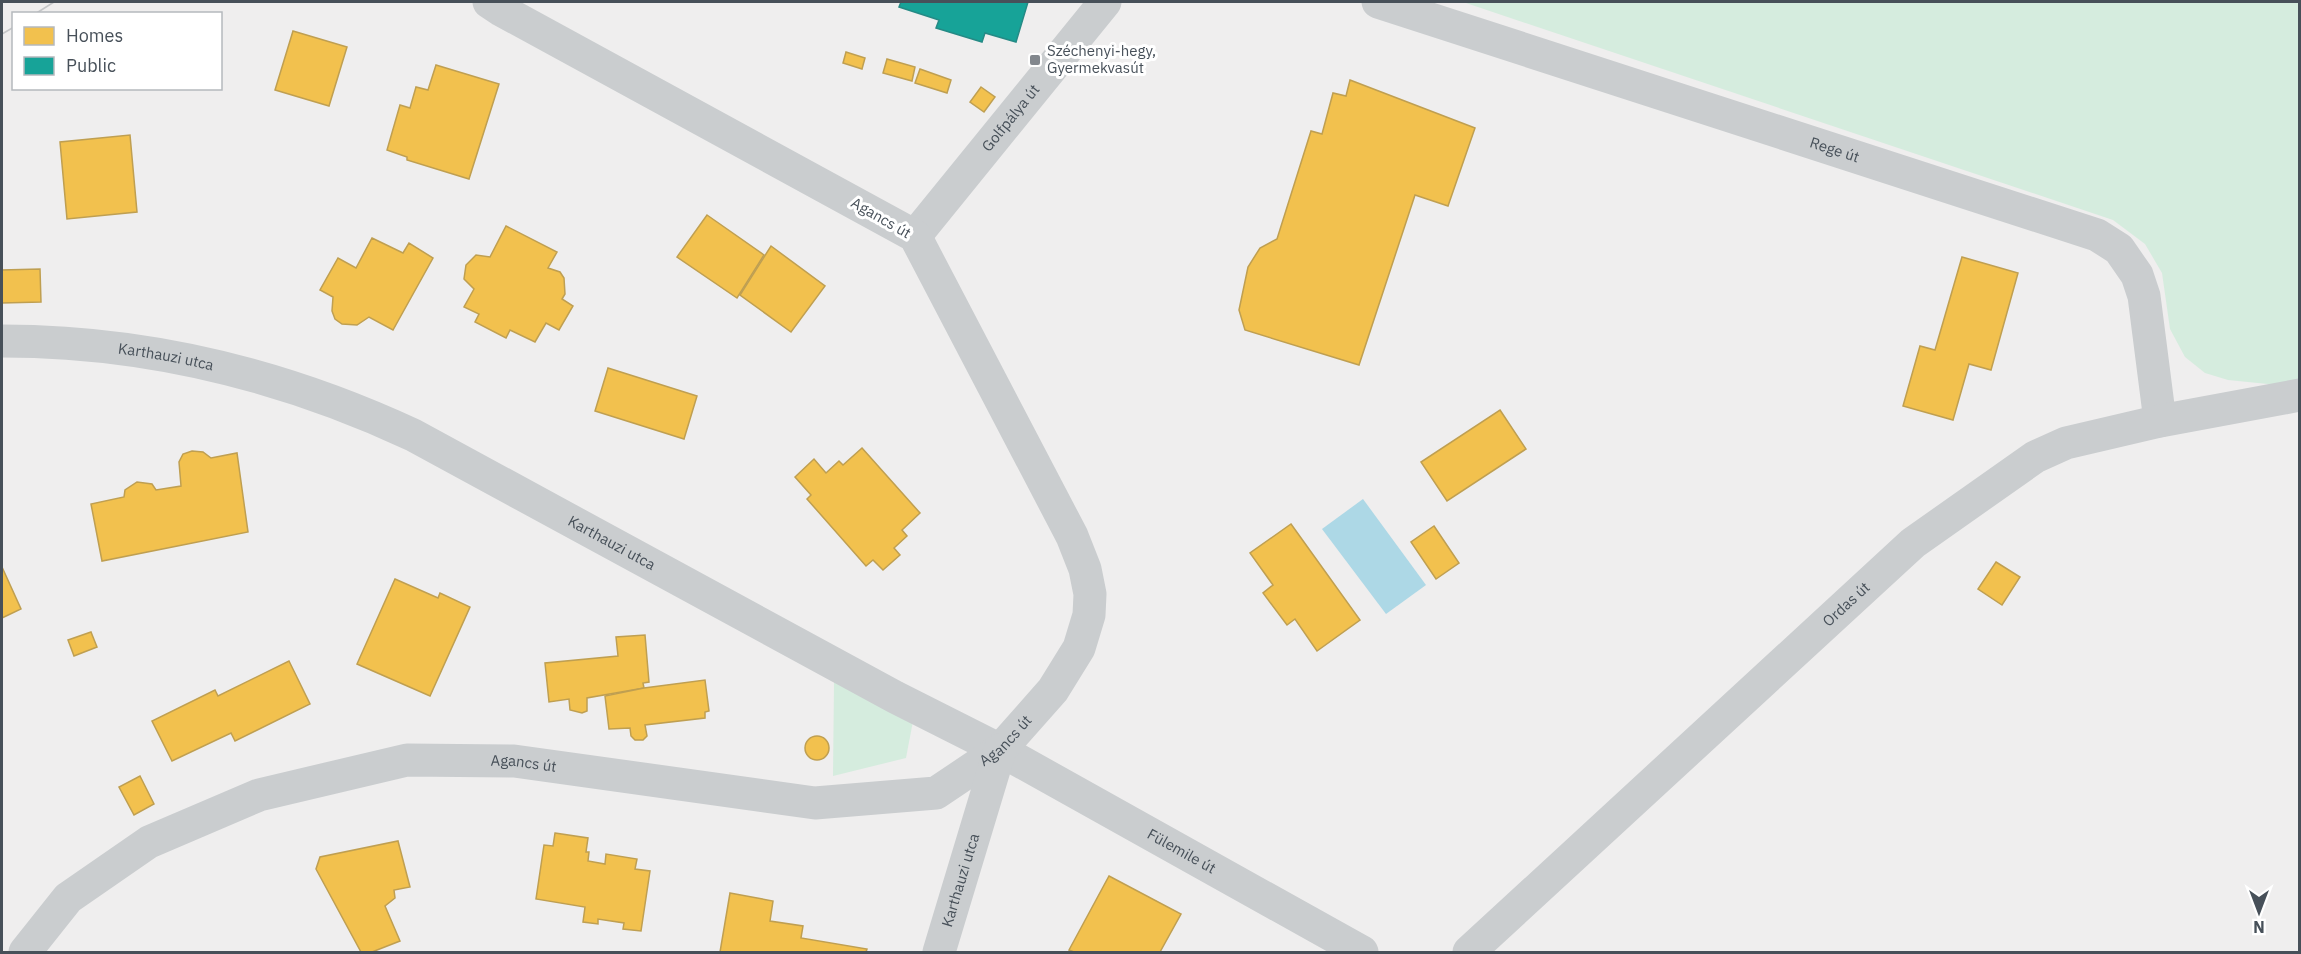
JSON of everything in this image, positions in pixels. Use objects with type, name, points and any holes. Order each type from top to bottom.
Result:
[{"type":"street","name":"Agancs út","points":[[25,952],[68,898],[149,842],[259,795],[407,760],[514,761],[815,802],[936,793],[1000,750],[1053,690],[1079,648],[1089,615],[1090,594],[1085,569],[1072,536],[915,236],[489,2]]},
{"type":"street","name":"Golfpálya út","points":[[915,236],[1105,2]]},
{"type":"street","name":"Rege út","points":[[1378,2],[2097,235],[2119,249],[2137,275],[2144,296],[2160,421]]},
{"type":"street","name":"Karthauzi utca","points":[[2,341],[87,344],[195,362],[266,378],[367,413],[413,435],[896,697],[1000,750],[939,952]]},
{"type":"street","name":"Ordas út","points":[[1469,952],[1913,543],[2035,457],[2066,443],[2160,421],[2300,395]]},
{"type":"street","name":"Fülemile út","points":[[1000,750],[1362,952]]},
{"type":"green space","points":[[1463,2],[2299,2],[2299,379],[2278,385],[2228,380],[2205,373],[2185,357],[2170,329],[2162,273],[2145,244],[2113,220]]},
{"type":"green space","points":[[834,682],[913,721],[906,758],[833,776]]},
{"type":"water","points":[[1363,499],[1426,585],[1386,614],[1322,529]]},
{"type":"building: Homes","points":[[293,31],[347,47],[329,106],[275,90]]},
{"type":"building: Homes","points":[[846,52],[865,58],[862,69],[843,63]]},
{"type":"building: Homes","points":[[887,59],[915,67],[912,81],[883,73]]},
{"type":"building: Homes","points":[[436,65],[499,84],[469,179],[407,160],[407,157],[387,150],[400,105],[410,108],[416,87],[428,90]]},
{"type":"building: Homes","points":[[920,69],[951,80],[947,93],[915,83]]},
{"type":"building: Homes","points":[[1350,80],[1475,128],[1448,206],[1415,195],[1359,365],[1245,330],[1239,310],[1248,267],[1260,248],[1277,239],[1311,131],[1322,134],[1333,93],[1346,96]]},
{"type":"building: Homes","points":[[981,87],[995,97],[984,112],[970,102]]},
{"type":"building: Homes","points":[[130,135],[137,212],[67,219],[60,142]]},
{"type":"building: Homes","points":[[707,215],[764,255],[737,298],[677,257]]},
{"type":"building: Homes","points":[[506,226],[557,252],[548,268],[560,272],[564,278],[565,294],[562,299],[573,306],[559,330],[546,323],[535,342],[510,330],[506,338],[475,322],[479,314],[464,307],[474,289],[464,279],[466,265],[476,255],[490,257]]},
{"type":"building: Homes","points":[[372,238],[403,253],[409,243],[433,258],[393,330],[369,317],[357,325],[342,324],[335,319],[332,311],[333,297],[320,290],[338,258],[356,268]]},
{"type":"building: Homes","points":[[771,246],[825,286],[791,332],[740,295]]},
{"type":"building: Homes","points":[[1962,257],[2018,273],[1991,370],[1969,364],[1953,420],[1903,406],[1920,346],[1935,350]]},
{"type":"building: Homes","points":[[40,269],[41,302],[2,303],[2,270]]},
{"type":"building: Homes","points":[[608,368],[697,396],[684,439],[595,411]]},
{"type":"building: Homes","points":[[1500,410],[1526,449],[1447,501],[1421,462]]},
{"type":"building: Homes","points":[[862,448],[920,513],[902,530],[907,536],[894,548],[900,555],[883,570],[873,560],[866,566],[807,499],[811,495],[795,477],[814,459],[826,473],[839,461],[843,465]]},
{"type":"building: Homes","points":[[192,451],[203,452],[211,458],[237,453],[248,532],[102,561],[91,504],[124,497],[125,490],[137,482],[152,484],[156,490],[181,486],[179,462],[183,454]]},
{"type":"building: Homes","points":[[1291,524],[1360,620],[1317,651],[1295,619],[1287,625],[1263,593],[1273,585],[1250,553]]},
{"type":"building: Homes","points":[[1434,526],[1459,563],[1436,579],[1411,542]]},
{"type":"building: Homes","points":[[1996,562],[2020,577],[2002,605],[1978,589]]},
{"type":"building: Homes","points":[[2,567],[21,609],[2,618]]},
{"type":"building: Homes","points":[[395,579],[438,598],[440,593],[470,607],[430,696],[357,664]]},
{"type":"building: Homes","points":[[91,632],[97,647],[74,656],[68,640]]},
{"type":"building: Homes","points":[[645,635],[649,682],[643,683],[644,688],[587,698],[587,711],[582,713],[570,710],[569,699],[549,702],[545,663],[618,656],[616,637]]},
{"type":"building: Homes","points":[[289,661],[310,704],[235,741],[231,733],[172,761],[152,721],[215,690],[218,696]]},
{"type":"building: Homes","points":[[705,680],[709,711],[705,712],[705,718],[645,725],[647,736],[643,740],[635,740],[631,736],[630,728],[609,729],[605,696]]},
{"type":"building: Homes","points":[[817,736],[826,739],[829,748],[826,757],[817,760],[808,757],[805,748],[808,739]]},
{"type":"building: Homes","points":[[140,776],[154,804],[134,815],[119,787]]},
{"type":"building: Homes","points":[[555,833],[588,838],[586,852],[589,852],[588,861],[605,864],[606,854],[637,859],[635,869],[650,871],[641,931],[623,929],[624,923],[598,919],[598,924],[583,922],[585,907],[536,899],[544,845],[553,846]]},
{"type":"building: Homes","points":[[398,841],[410,887],[394,890],[395,898],[385,906],[400,941],[372,952],[361,952],[316,869],[320,857]]},
{"type":"building: Homes","points":[[1109,876],[1181,914],[1160,952],[1074,952],[1069,950]]},
{"type":"building: Homes","points":[[730,893],[773,901],[770,921],[803,926],[801,938],[867,949],[866,952],[720,952]]},
{"type":"building: Public","points":[[901,2],[1028,2],[1016,42],[985,33],[982,42],[936,28],[939,20],[899,7]]},
{"type":"tram line","points":[[38,12],[54,2]]},
{"type":"tram line","points":[[2,34],[12,28]]},
{"type":"place","name":"Széchenyi-hegy, Gyermekvasút","points":[[1035,60]]}]
